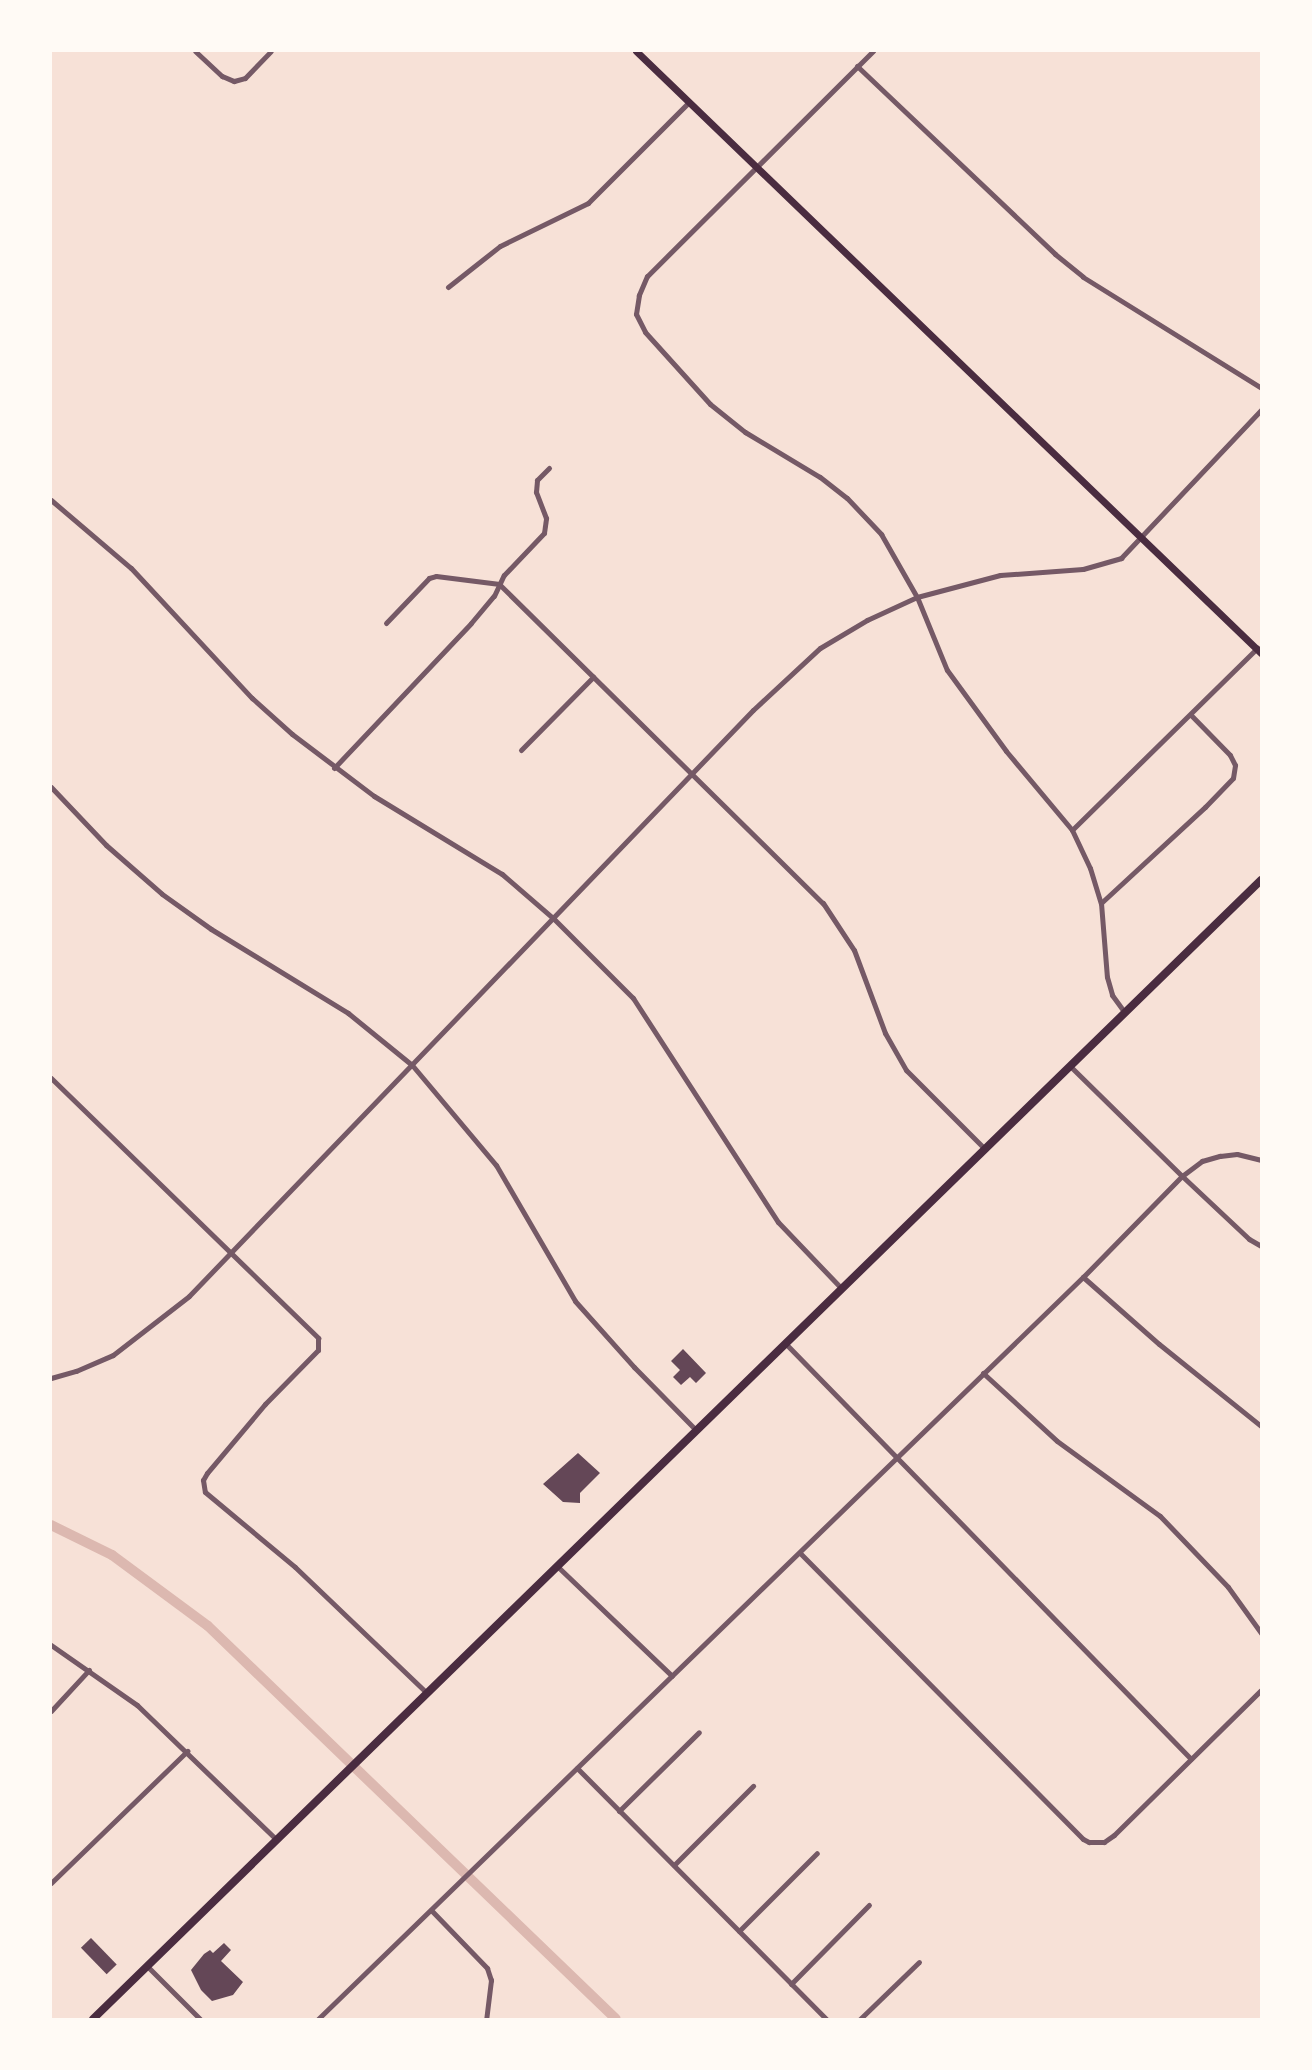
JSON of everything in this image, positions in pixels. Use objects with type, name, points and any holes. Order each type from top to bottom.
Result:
[{"type":"main road","points":[[636,51],[1259,650]]},
{"type":"main road","points":[[93,2019],[1261,880]]},
{"type":"street","points":[[195,51],[222,76],[234,81],[245,78],[271,51]]},
{"type":"street","points":[[873,51],[647,276],[639,295],[636,314],[645,332],[710,404],[745,432],[820,477],[847,498],[881,534],[917,597],[947,670],[998,741],[1072,830],[1090,868],[1101,903],[1107,977],[1112,995],[1125,1013]]},
{"type":"street","points":[[857,66],[1055,254],[1083,276],[1261,388]]},
{"type":"street","points":[[448,287],[500,246],[588,204],[689,102]]},
{"type":"street","points":[[51,1378],[76,1371],[113,1355],[155,1325],[233,1253],[785,677],[820,648],[867,620],[917,597],[1000,575],[1083,569],[1121,558],[1261,410]]},
{"type":"street","points":[[334,768],[471,623],[494,596],[499,584],[544,533],[546,518],[536,492],[537,480],[549,468]]},
{"type":"street","points":[[51,499],[131,568],[252,698],[334,768],[415,823],[502,874],[554,919],[633,998],[771,1212],[800,1247],[841,1288]]},
{"type":"street","points":[[386,623],[429,578],[442,577],[499,584],[835,917],[854,950],[894,1052],[906,1070],[985,1149]]},
{"type":"street","points":[[1072,830],[1259,650]]},
{"type":"street","points":[[521,750],[593,677]]},
{"type":"street","points":[[1101,903],[1233,778],[1235,765],[1230,755],[1191,715]]},
{"type":"street","points":[[51,787],[106,845],[162,894],[211,929],[348,1013],[412,1065],[496,1165],[575,1301],[634,1367],[696,1430]]},
{"type":"street","points":[[1070,1066],[1182,1176],[1249,1239],[1261,1246]]},
{"type":"street","points":[[51,1078],[312,1329],[318,1338],[317,1350],[228,1446],[207,1473],[203,1485],[212,1500],[295,1567],[427,1693]]},
{"type":"street","points":[[318,2019],[1083,1277],[1182,1176],[1202,1161],[1220,1156],[1237,1154],[1261,1160]]},
{"type":"street","points":[[1083,1277],[1159,1344],[1261,1426]]},
{"type":"street","points":[[785,1343],[1191,1759]]},
{"type":"street","points":[[983,1373],[1057,1441],[1160,1516],[1228,1587],[1261,1633]]},
{"type":"street","points":[[800,1553],[1083,1839],[1094,1843],[1104,1842],[1114,1835],[1261,1690]]},
{"type":"street","points":[[557,1566],[672,1676]]},
{"type":"street","points":[[51,1645],[137,1705],[276,1839]]},
{"type":"street","points":[[51,1711],[89,1670]]},
{"type":"street","points":[[620,1811],[699,1732]]},
{"type":"street","points":[[51,1883],[187,1751]]},
{"type":"street","points":[[577,1768],[826,2019]]},
{"type":"street","points":[[674,1865],[753,1786]]},
{"type":"street","points":[[739,1931],[817,1853]]},
{"type":"street","points":[[791,1984],[869,1905]]},
{"type":"street","points":[[431,1910],[486,1968],[491,1980],[486,2019]]},
{"type":"street","points":[[860,2019],[919,1962]]},
{"type":"street","points":[[147,1966],[200,2019]]},
{"type":"building","points":[[683,1349],[706,1373],[696,1383],[690,1377],[681,1385],[673,1377],[680,1370],[671,1361]]},
{"type":"building","points":[[578,1453],[600,1473],[580,1493],[580,1503],[563,1502],[543,1484]]},
{"type":"building","points":[[91,1938],[117,1965],[107,1974],[81,1948]]},
{"type":"building","points":[[224,1943],[231,1950],[221,1961],[243,1982],[233,1995],[212,2001],[201,1990],[191,1970],[204,1954],[210,1950],[213,1953]]},
{"type":"waterway","points":[[51,1525],[112,1555],[208,1626],[616,2019]]}]
